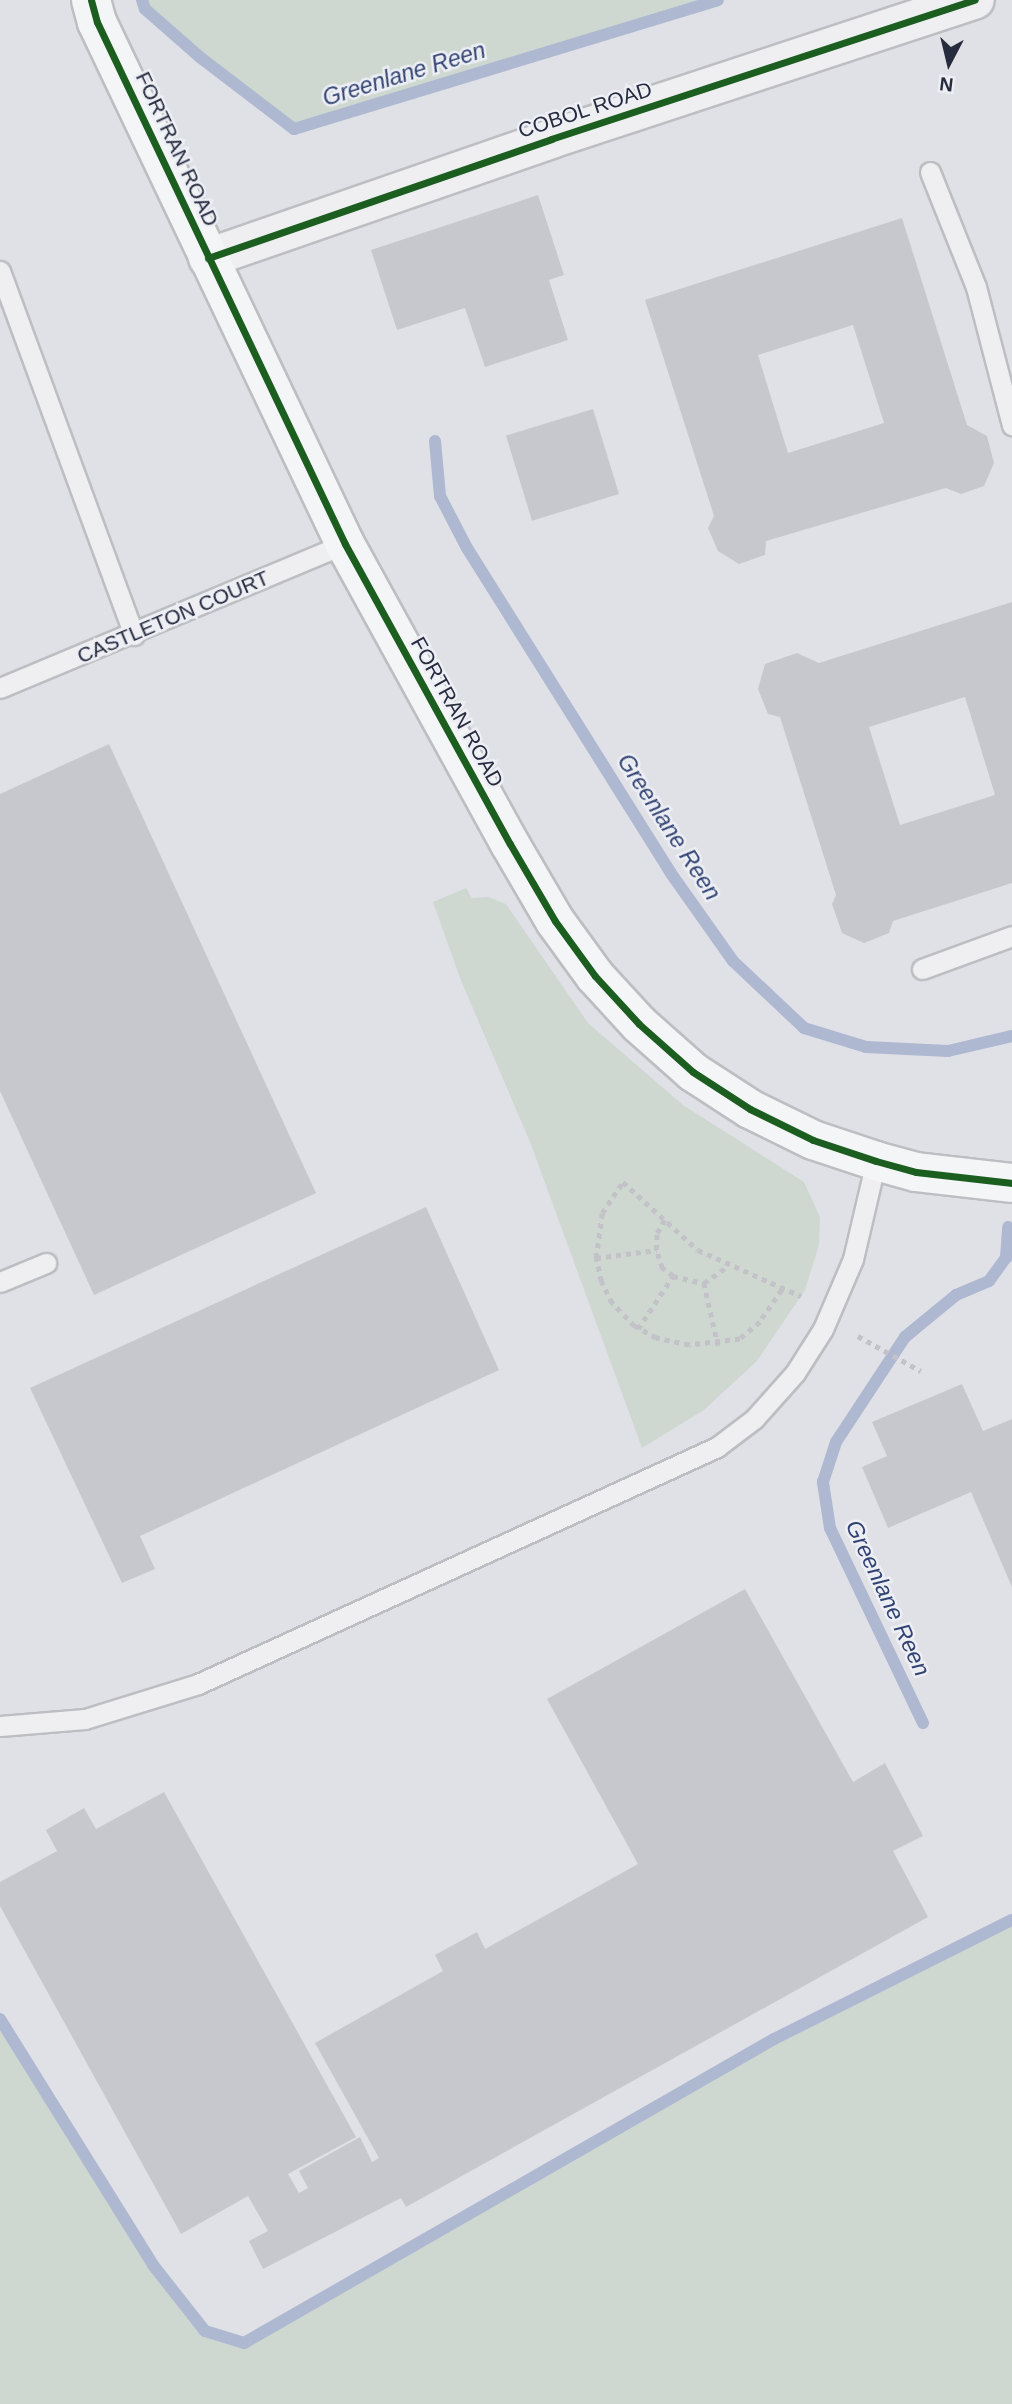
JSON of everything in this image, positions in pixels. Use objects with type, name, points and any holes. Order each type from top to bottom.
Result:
[{"type":"street","name":"COBOL ROAD","points":[[208,258],[551,139],[975,0]]},
{"type":"street","name":"FORTRAN ROAD","points":[[94,11],[345,544],[510,844],[595,976],[639,1024],[693,1072],[750,1110],[813,1140],[876,1161],[916,1172],[1012,1183]]},
{"type":"lane","points":[[929,172],[976,287],[1012,425]]},
{"type":"lane","points":[[0,271],[134,635]]},
{"type":"lane","name":"CASTLETON COURT","points":[[0,688],[134,635],[345,544]]},
{"type":"lane","points":[[922,969],[1012,936]]},
{"type":"lane","points":[[0,1726],[85,1719],[198,1684],[717,1447],[754,1419],[795,1373],[823,1329],[853,1259],[876,1161]]},
{"type":"lane","points":[[0,1282],[46,1263]]},
{"type":"path","points":[[782,1290],[760,1322],[740,1339],[718,1345],[689,1345],[638,1329],[611,1303],[596,1258],[602,1213],[623,1182],[698,1250],[782,1290],[802,1296]]},
{"type":"path","points":[[665,1219],[657,1233],[656,1250],[662,1268],[673,1276],[704,1283],[728,1266]]},
{"type":"path","points":[[596,1258],[656,1250]]},
{"type":"path","points":[[638,1329],[673,1276]]},
{"type":"path","points":[[704,1283],[718,1345]]},
{"type":"path","points":[[858,1336],[921,1371]]},
{"type":"shaded area","points":[[142,0],[718,0],[294,129],[201,58],[145,9]]},
{"type":"shaded area","points":[[466,888],[472,898],[488,897],[506,904],[588,1023],[683,1105],[804,1182],[820,1217],[819,1245],[805,1290],[757,1361],[704,1410],[642,1448],[530,1142],[460,978],[433,902]]},
{"type":"shaded area","points":[[1012,1920],[1012,2404],[0,2404],[0,2019],[154,2265],[205,2331],[244,2343],[774,2039]]},
{"type":"building","points":[[538,195],[564,275],[549,280],[568,340],[485,367],[465,308],[397,330],[371,250]]},
{"type":"building","points":[[902,218],[967,425],[987,436],[994,463],[984,486],[961,494],[946,488],[766,541],[765,555],[739,564],[718,551],[708,528],[714,516],[645,300]],"holes":[[[853,325],[884,423],[788,453],[758,355]]]},
{"type":"building","points":[[593,409],[619,494],[532,521],[506,436]]},
{"type":"building","points":[[1012,602],[1012,883],[893,921],[889,933],[864,943],[842,933],[832,904],[836,895],[780,717],[768,714],[758,689],[765,664],[797,653],[819,663]],"holes":[[[965,697],[995,795],[900,825],[869,727]]]},
{"type":"building","points":[[109,744],[316,1193],[94,1295],[0,1091],[0,794]]},
{"type":"building","points":[[426,1207],[499,1370],[140,1536],[155,1569],[122,1583],[30,1388]]},
{"type":"building","points":[[962,1384],[983,1431],[1012,1419],[1012,1587],[971,1492],[888,1528],[862,1467],[887,1456],[872,1422]]},
{"type":"building","points":[[745,1589],[853,1782],[885,1763],[923,1836],[893,1851],[928,1917],[406,2207],[401,2198],[263,2269],[249,2241],[268,2231],[248,2196],[181,2234],[0,1906],[0,1882],[57,1851],[46,1830],[84,1808],[96,1829],[164,1792],[356,2137],[288,2174],[299,2193],[308,2188],[299,2171],[360,2137],[372,2162],[379,2158],[315,2043],[443,1971],[435,1955],[477,1932],[485,1949],[638,1864],[547,1699]]},
{"type":"waterway","name":"Greenlane Reen","points":[[142,0],[145,9],[201,58],[294,129],[718,0]]},
{"type":"waterway","name":"Greenlane Reen","points":[[435,441],[440,496],[467,548],[670,872],[733,961],[804,1028],[866,1047],[948,1051],[1012,1036]]},
{"type":"waterway","name":"Greenlane Reen","points":[[923,1723],[830,1528],[823,1482],[836,1442],[905,1337],[956,1295],[989,1281],[1006,1258],[1008,1227]]},
{"type":"waterway","points":[[0,2019],[153,2265],[205,2331],[244,2343],[774,2039],[1012,1920]]},
{"type":"cycle path","points":[[91,0],[97,22],[345,544],[510,844],[555,921],[595,976],[639,1024],[693,1072],[750,1109],[813,1140],[876,1161],[916,1172],[1012,1183]]},
{"type":"cycle path","points":[[208,258],[551,139],[975,0]]}]
